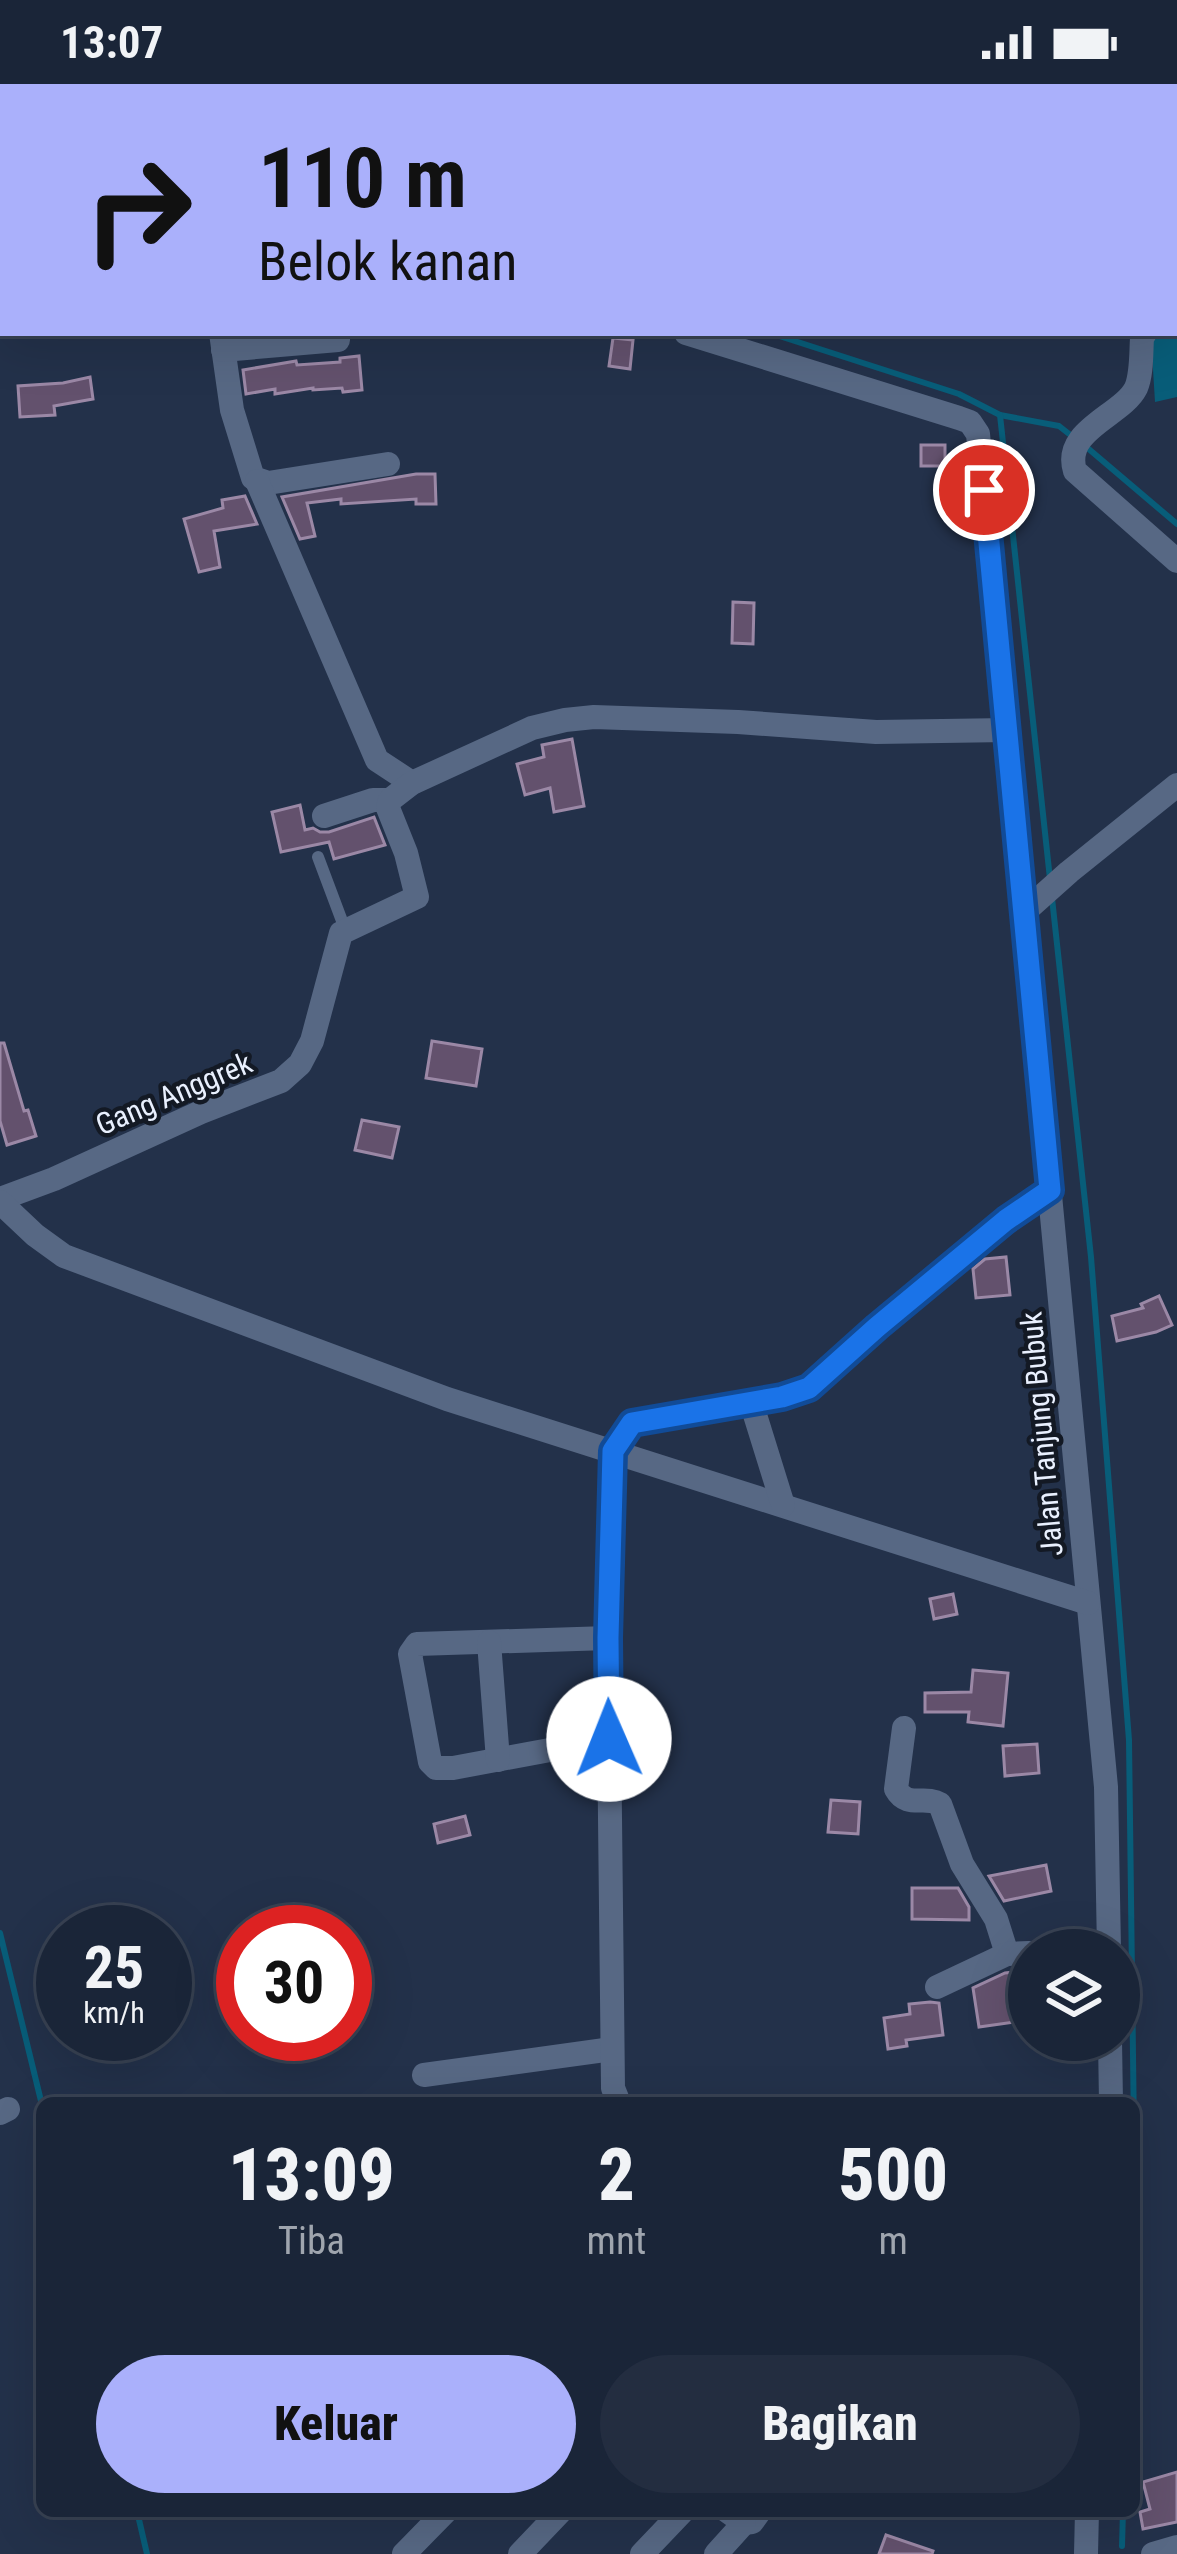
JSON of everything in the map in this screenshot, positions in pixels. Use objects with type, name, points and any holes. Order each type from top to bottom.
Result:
[{"type":"street","name":"Jalan Tanjung Bubuk","points":[[696,336],[959,418],[975,427],[1030,907],[1050,1190],[1106,1787],[1109,1929]]},
{"type":"street","points":[[1143,336],[1138,385],[1099,420],[1071,458],[1075,471],[1177,561]]},
{"type":"street","points":[[326,338],[222,341],[232,410],[253,478],[377,760],[412,783]]},
{"type":"street","points":[[256,481],[388,464]]},
{"type":"street","points":[[324,816],[373,800],[390,800],[412,783],[532,728],[565,720],[738,722],[877,732],[1008,730]]},
{"type":"street","points":[[1030,907],[1177,785]]},
{"type":"street","points":[[345,929],[417,897],[388,808],[390,800]]},
{"type":"street","name":"Gang Anggrek","points":[[0,1200],[281,1081],[300,1064],[312,1041],[338,939],[345,929]]},
{"type":"street","points":[[617,2097],[612,2049],[608,1638],[613,1451],[632,1423],[809,1388],[1006,1220],[1050,1190]]},
{"type":"street","points":[[0,1200],[64,1256],[448,1399],[1088,1603]]},
{"type":"street","points":[[751,1402],[783,1505]]},
{"type":"street","points":[[608,1638],[417,1644],[410,1654],[430,1762],[441,1770],[609,1739]]},
{"type":"street","points":[[489,1642],[498,1760]]},
{"type":"street","points":[[904,1728],[898,1794],[910,1801],[940,1804],[962,1864],[1008,1938]]},
{"type":"street","points":[[938,1987],[985,1962],[1008,1956]]},
{"type":"street","points":[[424,2075],[612,2049]]},
{"type":"street","points":[[1111,2061],[1112,2097]]},
{"type":"street","points":[[404,2554],[440,2517]]},
{"type":"street","points":[[520,2554],[555,2517]]},
{"type":"street","points":[[642,2554],[677,2517]]},
{"type":"street","points":[[716,2554],[743,2517]]},
{"type":"street","points":[[1086,2554],[1087,2517]]},
{"type":"street","points":[[1153,2554],[1177,2547]]},
{"type":"lane","points":[[318,857],[345,929]]},
{"type":"water","points":[[1177,336],[1177,397],[1155,402],[1151,337]]},
{"type":"building","points":[[613,338],[633,340],[630,369],[609,366]]},
{"type":"building","points":[[359,356],[362,390],[313,388],[275,394],[275,389],[246,394],[243,370],[296,361],[297,365],[340,362],[340,358]]},
{"type":"building","points":[[90,377],[93,399],[54,406],[55,415],[20,417],[18,386]]},
{"type":"building","points":[[921,445],[945,445],[945,466],[921,466]]},
{"type":"building","points":[[435,474],[436,504],[416,504],[416,499],[307,503],[315,536],[300,539],[282,497]]},
{"type":"building","points":[[245,496],[257,524],[214,531],[220,567],[199,572],[184,519],[223,508],[222,500]]},
{"type":"building","points":[[733,602],[754,603],[753,644],[732,643]]},
{"type":"building","points":[[572,739],[584,806],[554,812],[550,788],[525,795],[517,764],[544,757],[542,745]]},
{"type":"building","points":[[300,805],[305,830],[329,832],[374,817],[385,845],[334,859],[329,842],[281,852],[272,812]]},
{"type":"building","points":[[432,1041],[482,1049],[476,1086],[426,1078]]},
{"type":"building","points":[[0,1043],[4,1043],[36,1136],[7,1145],[0,1121]]},
{"type":"building","points":[[362,1120],[399,1127],[392,1158],[355,1150]]},
{"type":"building","points":[[1006,1257],[1010,1295],[976,1298],[973,1269],[985,1259]]},
{"type":"building","points":[[1159,1296],[1172,1325],[1117,1341],[1112,1316],[1143,1308],[1141,1304]]},
{"type":"building","points":[[953,1594],[957,1614],[934,1619],[930,1599]]},
{"type":"building","points":[[973,1670],[1008,1673],[1003,1726],[968,1722],[969,1712],[925,1712],[925,1693],[971,1692]]},
{"type":"building","points":[[1037,1744],[1039,1773],[1005,1776],[1003,1746]]},
{"type":"building","points":[[831,1800],[860,1802],[858,1834],[828,1832]]},
{"type":"building","points":[[465,1816],[470,1835],[438,1843],[434,1824]]},
{"type":"building","points":[[1046,1865],[1051,1891],[1004,1901],[989,1876]]},
{"type":"building","points":[[912,1888],[958,1888],[969,1907],[969,1920],[912,1919]]},
{"type":"building","points":[[1005,1973],[1008,2023],[979,2027],[973,1988]]},
{"type":"building","points":[[939,2003],[943,2035],[906,2040],[907,2046],[888,2049],[884,2018],[910,2014],[909,2004]]},
{"type":"building","points":[[1177,2472],[1177,2522],[1143,2529],[1140,2512],[1150,2509],[1143,2482]]},
{"type":"building","points":[[886,2535],[933,2551],[932,2554],[879,2554]]},
{"type":"waterway","points":[[779,336],[959,394],[1000,415],[1059,426],[1073,437]]},
{"type":"waterway","points":[[1000,415],[1050,879]]},
{"type":"waterway","points":[[1084,445],[1177,524]]},
{"type":"waterway","points":[[1052,898],[1091,1257],[1129,1740],[1134,2097]]},
{"type":"waterway","points":[[0,1933],[40,2097]]},
{"type":"waterway","points":[[138,2517],[147,2554]]},
{"type":"waterway","points":[[1122,2546],[1123,2517]]},
{"type":"route","points":[[609,1739],[613,1451],[632,1423],[809,1388],[1006,1220],[1050,1190],[984,490]]}]
